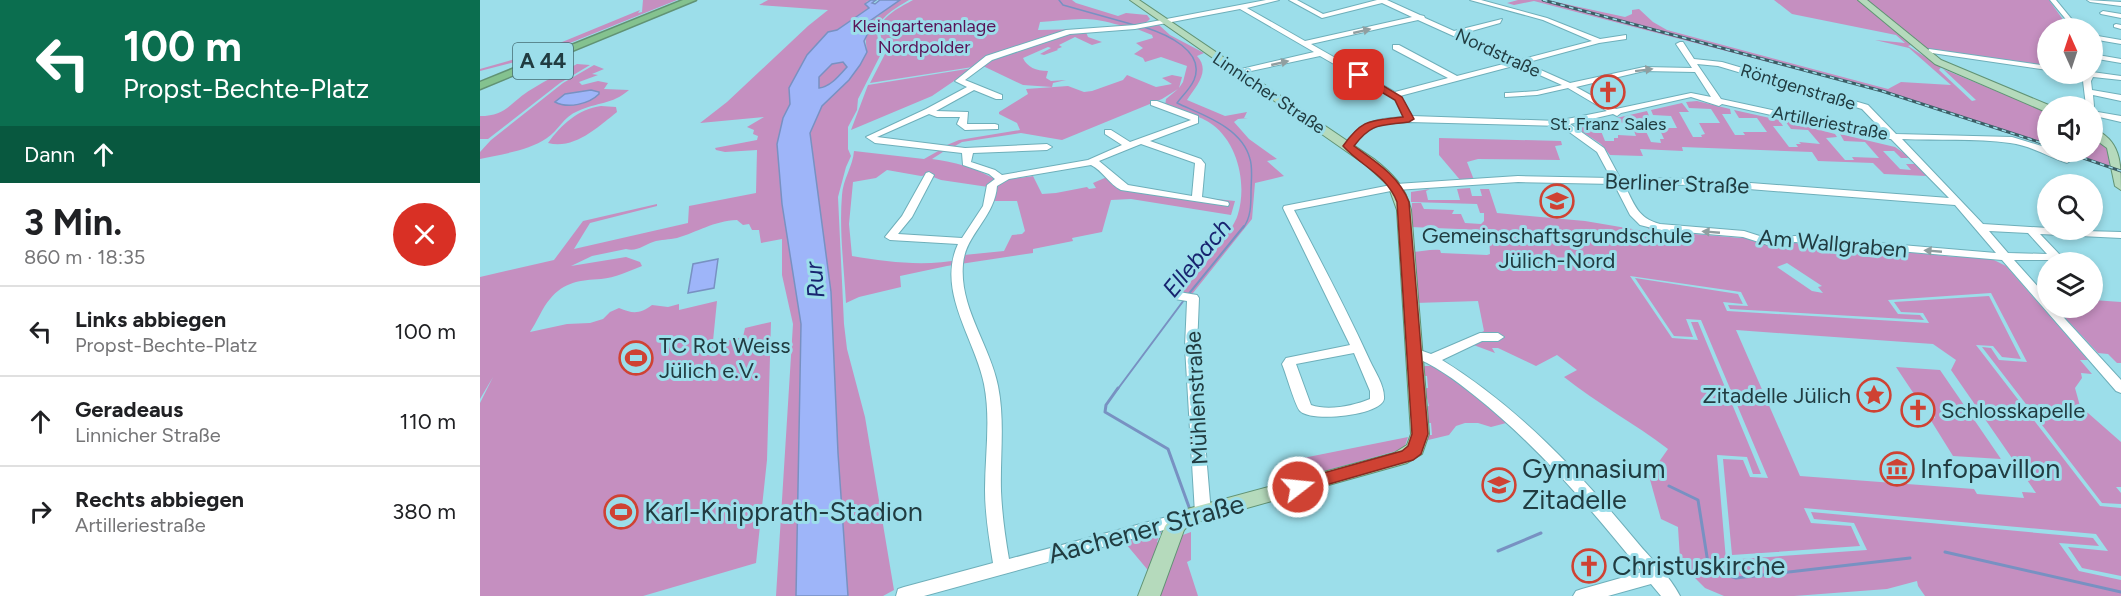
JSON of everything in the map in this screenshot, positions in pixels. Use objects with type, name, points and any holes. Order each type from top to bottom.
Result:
[{"type":"highway","name":"A 44","points":[[480,84],[681,0]]},
{"type":"highway","name":"A 44","points":[[480,84],[691,0]]},
{"type":"highway","points":[[553,60],[605,36]]},
{"type":"highway","points":[[518,63],[571,45]]},
{"type":"main road","name":"Linnicher Straße","points":[[1134,0],[1348,146],[1387,176],[1396,187],[1401,195],[1404,210],[1420,434],[1418,445]]},
{"type":"main road","points":[[1862,0],[1930,57],[1956,71],[2037,105]]},
{"type":"main road","points":[[1141,26],[1157,16]]},
{"type":"main road","points":[[2103,138],[2112,147],[2121,186]]},
{"type":"main road","name":"Aachener Straße","points":[[1193,516],[1400,458],[1412,452],[1418,445]]},
{"type":"main road","points":[[1149,596],[1174,526],[1193,516]]},
{"type":"street","points":[[1157,16],[1241,7],[1276,0]]},
{"type":"street","points":[[1292,0],[1333,22]]},
{"type":"street","points":[[1473,0],[1545,19],[1599,41]]},
{"type":"street","points":[[2053,0],[2068,18]]},
{"type":"street","points":[[2090,0],[2121,4]]},
{"type":"street","points":[[1322,16],[1382,1]]},
{"type":"street","name":"Nordstraße","points":[[1382,1],[1422,17],[1566,84],[1617,113]]},
{"type":"street","points":[[1241,7],[1394,95],[1409,119]]},
{"type":"street","points":[[2103,13],[2121,16]]},
{"type":"street","points":[[1305,44],[1422,17]]},
{"type":"street","points":[[1455,33],[1500,20]]},
{"type":"street","points":[[999,97],[971,88],[959,81],[989,58],[1070,32],[1141,26]]},
{"type":"street","points":[[1394,95],[1599,41],[1623,37]]},
{"type":"street","points":[[2103,39],[2121,42]]},
{"type":"street","points":[[1680,44],[1718,102]]},
{"type":"street","points":[[1395,47],[1456,79]]},
{"type":"street","points":[[1932,51],[2037,66]]},
{"type":"street","points":[[1240,72],[1321,53]]},
{"type":"street","points":[[2103,56],[2121,61]]},
{"type":"street","name":"Röntgenstraße","points":[[1692,61],[1719,64],[1859,104],[1867,109],[1958,202],[1979,226],[1998,256],[2037,296]]},
{"type":"street","points":[[1508,95],[1537,93],[1566,84],[1644,69],[1697,70]]},
{"type":"street","points":[[2103,75],[2121,78]]},
{"type":"street","points":[[2088,84],[2089,96]]},
{"type":"street","points":[[971,88],[929,111],[874,134],[872,138],[965,151],[1047,147]]},
{"type":"street","points":[[2089,92],[2121,98]]},
{"type":"street","name":"Artilleriestraße","points":[[1348,146],[1362,129],[1371,124],[1409,119],[1566,125],[1690,99],[1718,102],[1877,136],[2012,140],[2037,147]]},
{"type":"street","name":"Artilleriestraße","points":[[1718,102],[1904,147]]},
{"type":"street","points":[[1002,568],[993,494],[995,416],[991,385],[984,358],[965,312],[957,275],[957,261],[965,241],[982,216],[991,197],[992,185],[1000,179],[1091,162],[1129,145],[1195,121],[1195,118],[1154,103]]},
{"type":"street","points":[[929,111],[937,114],[965,114],[961,124],[965,127],[995,127]]},
{"type":"street","points":[[2103,117],[2121,118]]},
{"type":"street","name":"Am Wallgraben","points":[[1566,125],[1600,150],[1637,218],[1644,224],[1655,227],[1744,234],[1768,242],[1795,239],[1998,256],[2057,258],[2031,230]]},
{"type":"street","points":[[1108,132],[1129,145]]},
{"type":"street","points":[[1142,141],[1198,161],[1200,164],[1197,199]]},
{"type":"street","points":[[965,151],[968,153],[966,164],[992,172],[1000,179]]},
{"type":"street","points":[[1091,162],[1102,165],[1115,182],[1125,188],[1224,204]]},
{"type":"street","points":[[929,175],[907,217],[890,237],[965,241]]},
{"type":"street","name":"Berliner Straße","points":[[1358,348],[1288,208],[1396,187],[1518,179],[1737,184],[1958,202]]},
{"type":"street","points":[[1979,226],[2121,235]]},
{"type":"street","name":"Mühlenstraße","points":[[1183,297],[1193,298],[1191,347],[1193,516]]},
{"type":"street","name":"Röntgenstraße","points":[[2058,318],[2121,388]]},
{"type":"street","points":[[1432,359],[1480,337],[1498,337]]},
{"type":"street","points":[[1358,348],[1377,391],[1377,402],[1325,413],[1310,412],[1305,408],[1290,372],[1291,361],[1358,348]]},
{"type":"street","points":[[1414,351],[1432,359],[1510,416],[1562,467],[1671,596]]},
{"type":"street","name":"Aachener Straße","points":[[904,594],[1193,516]]},
{"type":"street","points":[[1582,596],[1654,576]]},
{"type":"green space","points":[[643,0],[677,0],[535,57],[480,71],[480,69],[533,54],[640,10],[638,13],[642,12]]},
{"type":"green space","points":[[768,0],[871,0],[866,2],[870,7],[837,30],[828,32],[807,55],[789,88],[790,104],[783,118],[782,204],[801,324],[796,596],[776,596],[793,324],[782,275],[782,239],[761,243],[759,230],[752,230],[749,224],[743,225],[737,220],[720,222],[677,238],[659,240],[637,249],[592,256],[571,266],[626,257],[640,262],[642,266],[611,277],[567,285],[555,293],[547,303],[530,332],[567,324],[590,323],[603,319],[610,312],[619,308],[636,312],[652,305],[668,307],[679,304],[679,310],[717,301],[713,341],[718,343],[743,337],[745,328],[771,322],[767,460],[756,563],[643,596],[480,596],[480,403],[493,377],[480,399],[480,277],[554,260],[583,221],[657,204],[657,206],[590,223],[574,249],[688,223],[689,206],[756,193],[757,150],[725,152],[715,148],[757,140],[758,136],[753,134],[754,130],[747,127],[764,117],[700,123],[727,102],[828,10],[759,5]]},
{"type":"green space","points":[[900,0],[909,0],[889,13],[878,27],[877,35],[882,52],[858,99],[857,110],[848,127],[848,149],[851,156],[838,197],[847,349],[865,417],[894,590],[883,596],[848,596],[838,453],[831,292],[810,133],[822,106],[849,80],[867,52],[864,26]]},
{"type":"green space","name":"Kleingartenanlage Nordpolder","points":[[913,0],[1072,0],[1118,16],[1126,13],[1147,15],[1150,19],[1138,26],[1124,26],[1090,19],[1040,22],[1038,30],[1084,29],[1029,42],[1002,52],[979,66],[870,83],[886,52],[880,27],[886,17]]},
{"type":"green space","points":[[1518,0],[1540,0],[1884,92],[1534,1],[1514,5],[1507,3]]},
{"type":"green space","points":[[1547,0],[1625,17],[1632,14],[1632,10],[1639,9],[1653,22],[1667,30],[1888,89],[1901,82],[1951,85],[1909,48],[1875,40],[1905,43],[1896,35],[1792,14],[1774,0],[1858,0],[1911,45],[1908,46],[1941,67],[1939,70],[1972,101],[1976,100],[1943,69],[2037,108],[2037,141],[1876,88]]},
{"type":"green space","points":[[1865,0],[2049,0],[2062,18],[2037,18],[2037,66],[1922,48]]},
{"type":"green space","points":[[1159,25],[1170,35],[1204,53],[1197,56],[1203,67],[1201,78],[1187,100],[1225,116],[1247,112],[1244,118],[1248,118],[1234,122],[1249,139],[1277,159],[1267,161],[1284,176],[1255,183],[1252,219],[1189,298],[1179,296],[1221,244],[1235,222],[1241,202],[1241,178],[1234,154],[1222,133],[1202,119],[1165,106],[1166,99],[1178,89],[1162,99],[1062,140],[1021,133],[962,142],[955,146],[947,145],[959,140],[1020,130],[1017,123],[999,112],[1028,94],[1026,89],[1068,86],[1084,92],[1092,91],[1123,80],[1127,75],[1156,87],[1172,84],[1162,78],[1172,75],[1182,77],[1179,88],[1187,66],[1161,57],[1145,62],[1143,58],[1134,54],[1143,48],[1136,43],[1153,38],[1152,35],[1137,29]]},
{"type":"green space","points":[[1086,32],[1088,37],[1102,42],[1092,45],[1075,37],[1059,45],[1062,47],[1058,50],[1044,55],[1040,54],[1051,48],[1048,47],[1023,58],[1032,68],[1048,71],[1046,78],[1051,81],[1066,80],[1053,83],[1052,87],[1023,85],[983,66],[987,62],[1063,35]]},
{"type":"green space","points":[[843,62],[847,67],[841,74],[831,83],[819,88],[819,77],[832,64]]},
{"type":"green space","points":[[577,64],[590,65],[560,83],[488,139],[480,139],[480,116],[503,111],[532,89]]},
{"type":"green space","points":[[594,65],[604,69],[592,74],[598,75],[579,82],[582,85],[598,81],[608,83],[604,89],[629,90],[610,101],[573,114],[564,120],[551,135],[532,146],[480,159],[480,152],[491,140],[563,83]]},
{"type":"green space","points":[[973,68],[932,96],[851,130],[868,85]]},
{"type":"green space","points":[[1697,101],[1730,109],[1731,114],[1722,114],[1735,135],[1745,135],[1743,132],[1767,132],[1757,118],[1739,118],[1734,110],[1779,120],[1783,126],[1773,126],[1789,147],[1798,147],[1796,144],[1801,144],[1799,142],[1820,144],[1808,130],[1791,129],[1785,121],[1835,134],[1837,137],[1826,138],[1845,160],[1854,160],[1852,157],[1879,158],[1865,142],[1844,141],[1840,134],[1895,147],[1911,158],[1901,158],[1894,151],[1883,151],[1900,169],[1911,170],[1906,164],[1916,164],[1927,176],[1884,174],[1873,163],[1818,161],[1812,152],[1682,147],[1683,151],[1640,149],[1643,156],[1610,155],[1601,144],[1578,129],[1608,120],[1610,126],[1599,126],[1605,141],[1614,141],[1618,135],[1636,136],[1631,123],[1613,122],[1612,119],[1647,111],[1650,118],[1640,119],[1651,142],[1661,143],[1660,139],[1664,139],[1659,128],[1677,128],[1671,116],[1653,115],[1651,110],[1682,103],[1689,112],[1679,112],[1693,137],[1702,137],[1701,135],[1705,134],[1699,123],[1720,123],[1711,109],[1689,108],[1686,102]]},
{"type":"green space","points":[[601,106],[616,107],[617,112],[585,136],[567,143],[548,143],[578,114]]},
{"type":"green space","points":[[1439,138],[1561,141],[1562,145],[1555,146],[1560,160],[1478,159],[1467,162],[1474,180],[1461,181],[1439,155]]},
{"type":"green space","points":[[2103,145],[2107,149],[2110,166],[2099,162],[2103,162]]},
{"type":"green space","points":[[940,150],[946,150],[932,159],[964,166],[996,179],[1033,176],[1042,194],[1087,187],[1096,188],[1093,183],[1107,177],[1115,185],[1223,205],[1226,204],[1206,198],[1235,201],[1231,215],[1131,199],[1111,200],[1102,232],[1072,238],[1073,241],[1033,249],[1033,253],[947,266],[900,276],[901,287],[859,297],[846,303],[841,208],[843,189],[854,151],[924,159]],"holes":[[[887,170],[921,176],[928,175],[941,180],[995,188],[996,194],[993,201],[1017,201],[1025,231],[1022,234],[1012,235],[1004,251],[964,255],[962,259],[934,263],[907,263],[852,256],[849,224],[853,182],[876,178]]]},
{"type":"green space","points":[[1470,188],[1472,196],[1482,196],[1480,189],[1489,189],[1497,213],[1585,221],[1650,232],[1652,231],[1646,227],[1659,231],[1741,238],[1742,236],[1768,244],[1795,241],[1795,243],[1873,250],[1875,247],[1884,248],[1883,250],[1957,257],[1959,254],[1992,259],[2006,266],[2037,302],[2037,318],[2051,318],[2088,360],[2080,360],[2092,374],[2081,373],[2082,378],[2075,388],[2080,406],[2121,442],[2121,487],[2116,487],[2121,493],[2121,504],[2102,503],[1982,347],[1991,348],[1999,360],[2027,362],[1991,293],[1888,300],[1898,314],[1920,315],[1924,320],[1730,309],[1728,305],[1748,306],[1741,292],[1630,276],[1672,338],[1698,340],[1691,322],[1698,322],[1761,474],[1753,474],[1747,457],[1717,455],[1726,560],[1867,550],[1854,523],[1814,519],[1811,512],[2093,538],[2099,546],[2059,543],[2079,571],[2121,580],[2121,596],[1925,596],[1917,581],[1887,589],[1794,596],[1724,596],[1705,588],[1686,569],[1680,559],[1678,527],[1661,519],[1649,476],[1668,449],[1564,377],[1577,370],[1557,355],[1536,366],[1498,348],[1492,348],[1495,353],[1463,341],[1484,331],[1478,301],[1415,303],[1412,252],[1440,250],[1441,253],[1490,254],[1489,234],[1483,230],[1411,227],[1412,203],[1421,203],[1424,209],[1454,210],[1452,214],[1461,214],[1465,223],[1481,224],[1484,221],[1484,213],[1480,213],[1477,204],[1411,202],[1411,192],[1430,189],[1426,191],[1428,200],[1460,200],[1457,189]],"holes":[[[1787,263],[1822,286],[1818,287],[1823,293],[1812,291],[1777,267]]]},
{"type":"green space","points":[[1635,278],[1738,294],[1743,304],[1723,302],[1727,311],[1929,323],[1923,313],[1901,312],[1894,302],[1989,296],[2021,359],[2002,357],[1993,346],[1976,345],[2100,506],[2121,508],[2121,576],[2082,568],[2068,547],[2108,551],[2096,534],[1804,508],[1811,523],[1851,526],[1860,546],[1732,555],[1723,459],[1743,460],[1750,477],[1768,478],[1701,320],[1686,319],[1693,337],[1674,336]],"holes":[[[1736,330],[1933,344],[1956,360],[1951,370],[2036,493],[2022,492],[2024,498],[1977,494],[1974,489],[1800,476]]]},
{"type":"green space","points":[[2103,301],[2121,302],[2121,363],[2117,363],[2108,354],[2098,353],[2065,318],[2103,318]]},
{"type":"green space","points":[[1425,366],[1435,366],[1447,372],[1448,376],[1510,422],[1491,427],[1478,423],[1465,423],[1456,426],[1449,435],[1424,441],[1425,435],[1432,435],[1431,423],[1424,423],[1423,407],[1429,406],[1427,398],[1422,398],[1421,388],[1428,388],[1427,376],[1420,376]]},
{"type":"green space","points":[[1896,367],[1940,370],[2001,459],[1953,456],[1930,419],[1935,418],[1935,412],[1920,403]]},
{"type":"green space","points":[[1408,437],[1405,446],[1400,450],[1295,479],[1283,462]]},
{"type":"green space","points":[[1155,530],[1161,532],[1157,542],[1163,545],[1152,575],[1126,544],[1125,537]]},
{"type":"green space","points":[[1191,532],[1191,560],[1187,562],[1198,596],[1154,596],[1180,536]]},
{"type":"water","name":"Rur","points":[[871,0],[876,0],[872,3],[875,4],[880,0],[900,0],[864,25],[868,33],[864,41],[867,52],[849,80],[822,106],[810,133],[831,292],[838,453],[848,596],[796,596],[801,324],[782,204],[777,144],[783,118],[790,104],[789,88],[807,55],[828,32],[837,30],[869,8],[865,4]],"holes":[[[843,62],[847,67],[831,83],[819,88],[819,77],[832,64]]]},
{"type":"water","points":[[591,90],[599,94],[584,103],[566,105],[555,102],[565,94]]},
{"type":"water","points":[[718,259],[714,288],[688,293],[693,264]]},
{"type":"waterway","name":"Ellebach","points":[[1059,0],[1063,5],[1138,26]]},
{"type":"waterway","name":"Ellebach","points":[[1144,27],[1173,39],[1182,45],[1194,60],[1196,70],[1194,80],[1177,103],[1230,130],[1246,148],[1251,167],[1251,201],[1249,215],[1243,228]]},
{"type":"waterway","name":"Ellebach","points":[[1187,296],[1244,226]]},
{"type":"waterway","name":"Ellebach","points":[[1117,390],[1184,300]]},
{"type":"waterway","name":"Ellebach","points":[[1118,388],[1106,405],[1105,412],[1168,449],[1189,507]]},
{"type":"waterway","points":[[1669,486],[1698,500],[1708,563],[1721,573],[1736,578],[1910,558]]},
{"type":"waterway","points":[[1498,551],[1541,533]]},
{"type":"waterway","points":[[1945,552],[2121,592]]},
{"type":"railway","points":[[1543,0],[1882,91],[2037,141]]},
{"type":"railway","points":[[2095,162],[2121,171]]},
{"type":"place","name":"St. Franz Sales","points":[[1608,92]]},
{"type":"place","name":"Gemeinschaftsgrundschule Jülich-Nord","points":[[1557,201]]},
{"type":"place","name":"TC Rot Weiss Jülich e.V.","points":[[636,358]]},
{"type":"place","name":"Zitadelle Jülich","points":[[1874,395]]},
{"type":"place","name":"Schlosskapelle","points":[[1918,410]]},
{"type":"place","name":"Infopavillon","points":[[1897,469]]},
{"type":"place","name":"Gymnasium Zitadelle","points":[[1499,485]]},
{"type":"place","name":"Karl-Knipprath-Stadion","points":[[621,512]]},
{"type":"place","name":"Christuskirche","points":[[1589,566]]},
{"type":"route","points":[[1298,487],[1400,458],[1412,452],[1419,441],[1403,202],[1401,195],[1387,176],[1348,146],[1362,129],[1371,124],[1409,119],[1394,95],[1359,75]]}]
